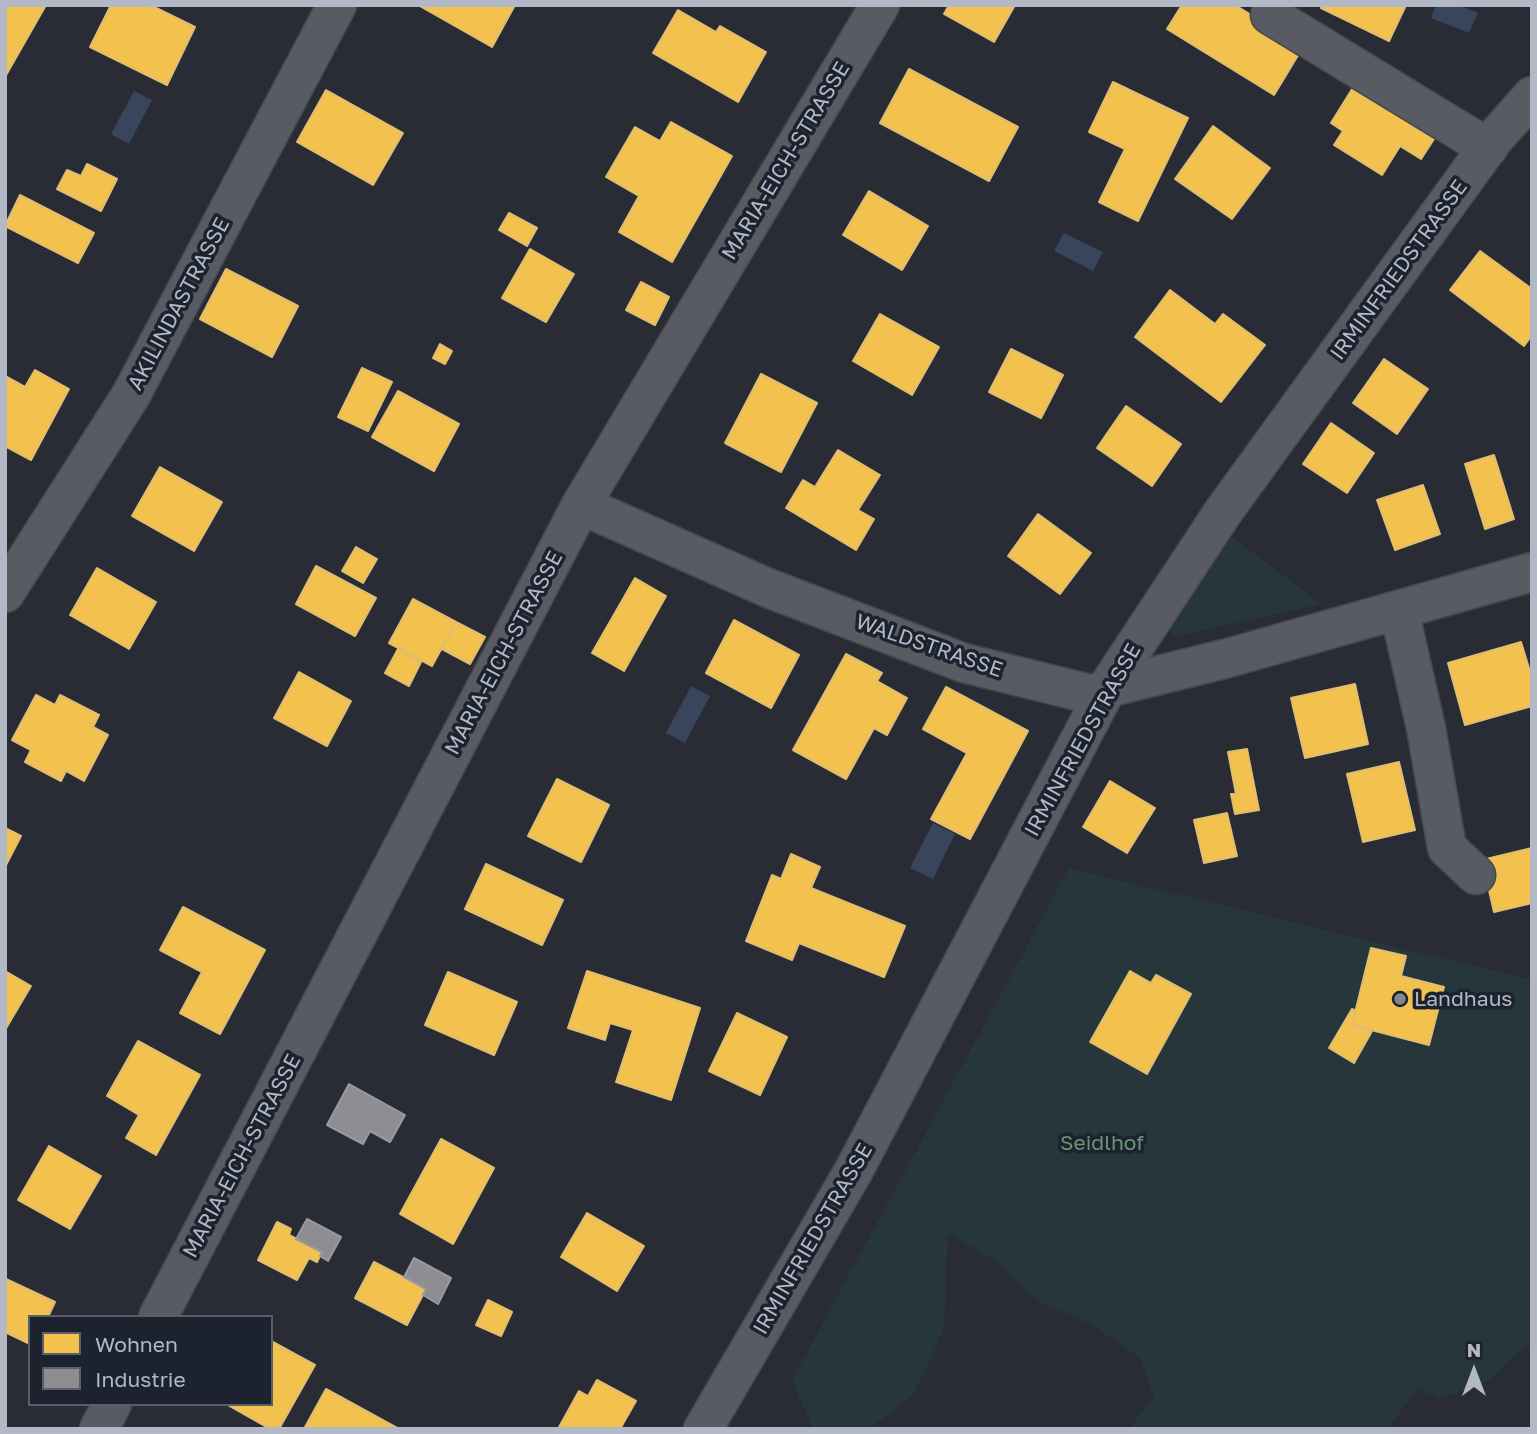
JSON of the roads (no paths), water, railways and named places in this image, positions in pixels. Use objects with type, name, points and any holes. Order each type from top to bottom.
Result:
[{"type":"street","name":"AKILINDASTRASSE","points":[[5,593],[131,395],[337,5]]},
{"type":"street","name":"MARIA-EICH-STRASSE","points":[[159,1315],[581,505],[880,5]]},
{"type":"street","points":[[1270,15],[1488,148]]},
{"type":"street","name":"IRMINFRIEDSTRASSE","points":[[703,1429],[853,1172],[1107,688],[1223,512],[1488,148],[1532,96]]},
{"type":"street","name":"WALDSTRASSE","points":[[581,505],[768,588],[964,663],[1094,695],[1107,688],[1228,658],[1532,572]]},
{"type":"street","points":[[1399,610],[1426,728],[1447,848],[1476,875]]},
{"type":"street","points":[[99,1429],[111,1406]]},
{"type":"water","points":[[1436,5],[1458,5],[1478,13],[1469,33],[1431,18]]},
{"type":"water","points":[[134,91],[152,100],[129,144],[111,134]]},
{"type":"water","points":[[1064,233],[1103,252],[1093,271],[1054,251]]},
{"type":"water","points":[[691,686],[710,696],[685,743],[666,733]]},
{"type":"water","points":[[933,823],[955,834],[933,879],[910,868]]},
{"type":"place","name":"Landhaus","points":[[1400,999]]},
{"type":"park label","name":"Seidlhof","points":[[1102,1143]]}]
